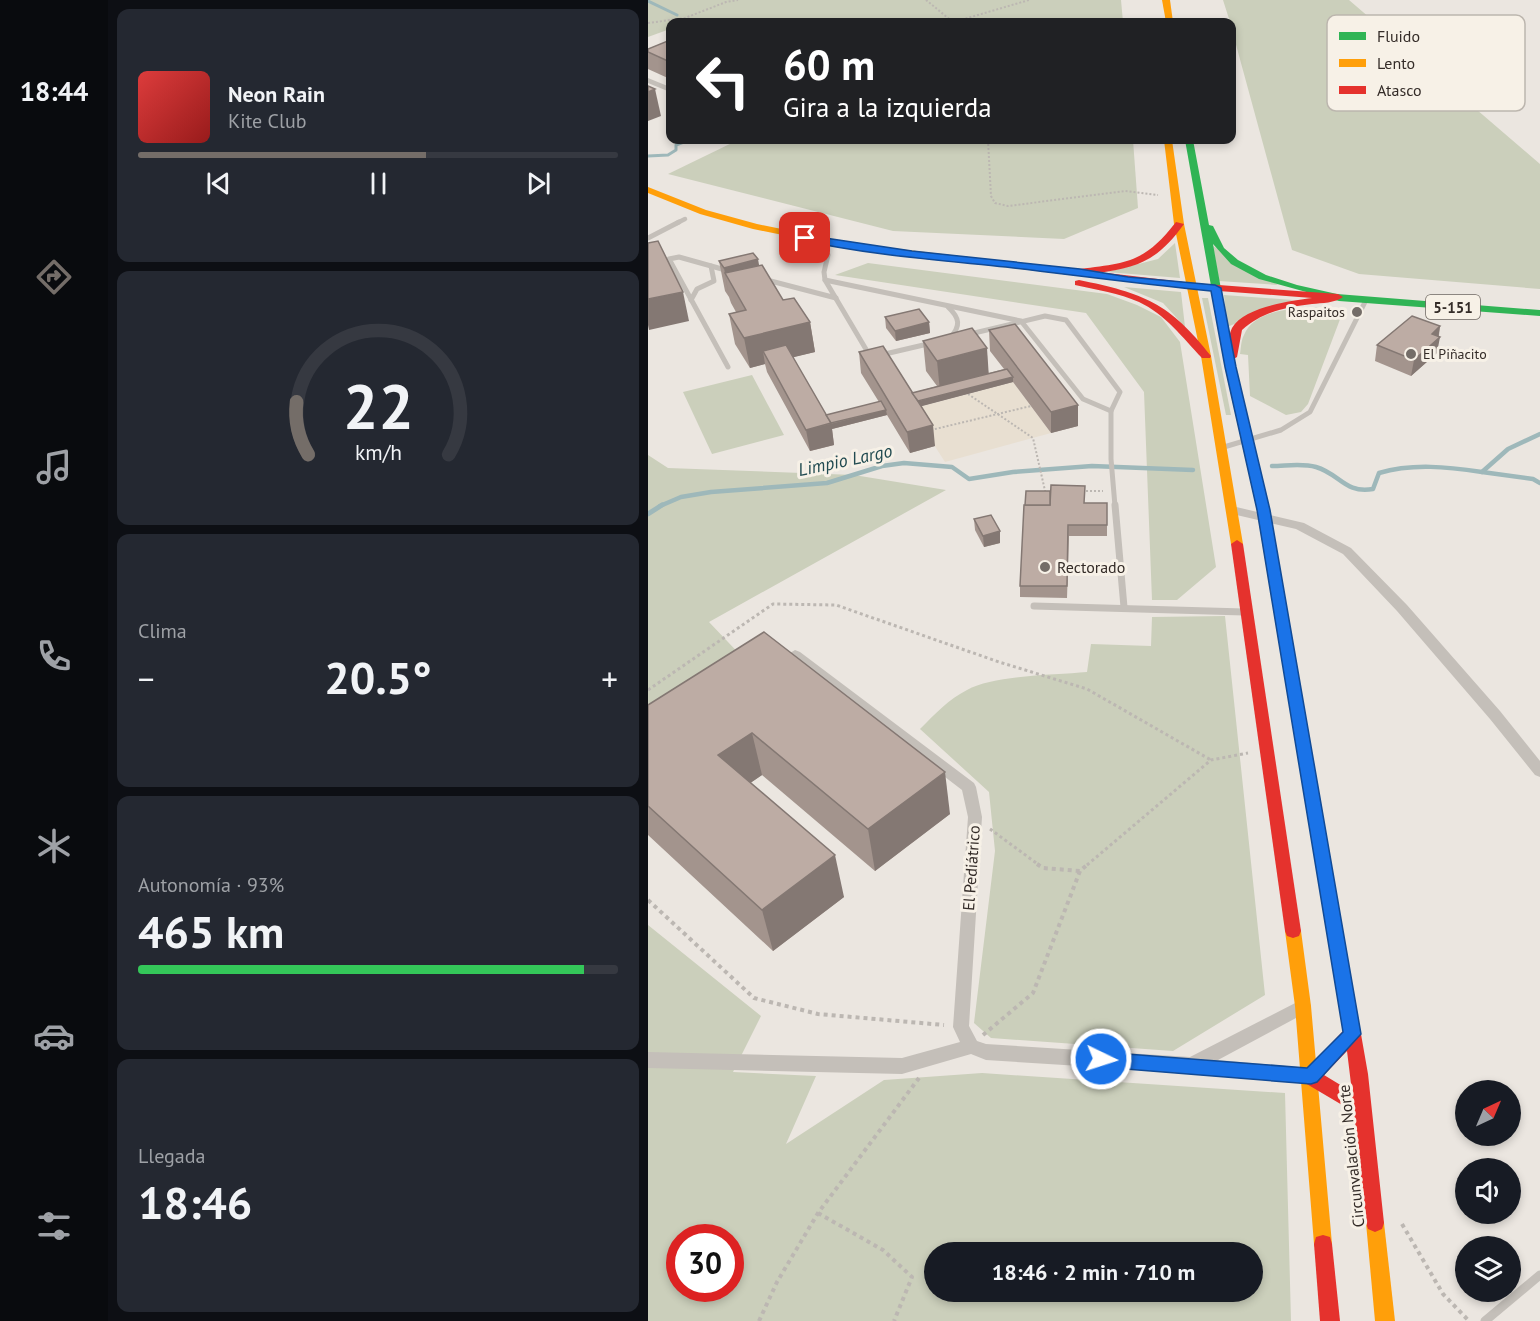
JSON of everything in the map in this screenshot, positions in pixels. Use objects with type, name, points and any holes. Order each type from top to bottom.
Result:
[{"type":"main road","points":[[1166,0],[1169,18]]},
{"type":"main road","name":"Circunvalación Norte","points":[[1168,144],[1179,224],[1206,356],[1232,510],[1265,612],[1352,1034],[1385,1321]]},
{"type":"main road","name":"Circunvalación Norte","points":[[1190,144],[1230,367],[1250,441],[1264,516],[1267,749],[1311,1077],[1330,1321]]},
{"type":"main road","name":"5-151","points":[[648,190],[703,212],[832,249]]},
{"type":"main road","name":"5-151","points":[[648,204],[685,219],[754,240],[1079,278],[1540,313]]},
{"type":"main road","points":[[1201,210],[1222,252],[1240,265],[1262,275],[1339,298]]},
{"type":"main road","points":[[1079,278],[1146,260],[1159,252],[1179,224]]},
{"type":"main road","points":[[1079,278],[1151,304],[1174,322],[1206,356]]},
{"type":"main road","points":[[1230,367],[1236,332],[1248,319],[1264,310],[1339,298]]},
{"type":"main road","points":[[1352,1034],[1311,1077],[1362,1107]]},
{"type":"street","points":[[648,80],[666,88]]},
{"type":"street","points":[[1232,510],[1310,529],[1347,551],[1480,698],[1540,771]]},
{"type":"street","name":"El Pediátrico","points":[[765,674],[795,655],[969,787],[975,817],[961,1027],[970,1046]]},
{"type":"street","points":[[1192,1065],[1303,1006]]},
{"type":"street","points":[[648,1060],[902,1066],[970,1046],[986,1052],[1192,1065],[1311,1077]]},
{"type":"lane","points":[[648,238],[685,219]]},
{"type":"lane","points":[[832,249],[824,272],[825,280],[867,351],[885,354],[1045,316],[1066,320],[1120,392],[1111,411],[1110,459],[1124,607]]},
{"type":"lane","points":[[728,367],[669,259],[679,257],[734,272]]},
{"type":"lane","points":[[691,300],[697,289],[714,281],[711,266]]},
{"type":"lane","points":[[757,278],[836,298]]},
{"type":"lane","points":[[825,280],[1022,321],[1083,399],[1111,411]]},
{"type":"lane","points":[[1221,447],[1250,441],[1298,423],[1310,412],[1366,300]]},
{"type":"lane","points":[[946,305],[955,313],[960,322],[959,329],[950,338]]},
{"type":"lane","points":[[1034,606],[1265,612]]},
{"type":"lane","points":[[1485,1321],[1540,1275]]},
{"type":"path","points":[[685,18],[726,2],[738,0]]},
{"type":"path","points":[[926,0],[949,18]]},
{"type":"path","points":[[968,18],[1029,0]]},
{"type":"path","points":[[648,23],[666,21]]},
{"type":"path","points":[[988,144],[991,196],[995,203],[1008,206],[1125,191],[1175,197]]},
{"type":"path","points":[[968,394],[1033,438],[1046,497]]},
{"type":"path","points":[[926,431],[1031,406]]},
{"type":"path","points":[[1044,488],[1056,490]]},
{"type":"path","points":[[1079,491],[1113,491]]},
{"type":"path","points":[[648,690],[773,604],[836,605],[999,662],[1087,689],[1211,760]]},
{"type":"path","points":[[970,1046],[1033,993],[1080,871],[1211,760],[1267,749]]},
{"type":"path","points":[[975,817],[1043,868],[1080,871]]},
{"type":"path","points":[[648,900],[754,998],[818,1014],[961,1027]]},
{"type":"path","points":[[759,1321],[777,1282],[818,1213],[918,1079],[944,1054]]},
{"type":"path","points":[[818,1213],[884,1250],[912,1277],[894,1321]]},
{"type":"path","points":[[1397,1215],[1443,1294],[1469,1321]]},
{"type":"green space","points":[[648,0],[1121,0],[1123,18],[666,18],[666,30],[648,37]]},
{"type":"green space","points":[[1223,0],[1349,0],[1366,15],[1327,15],[1327,111],[1478,111],[1540,164],[1540,289],[1359,274],[1292,250],[1236,45],[1236,18],[1229,18]]},
{"type":"green space","points":[[730,144],[1133,144],[1138,208],[1064,239],[893,231],[668,174]]},
{"type":"green space","points":[[1175,243],[1180,278],[1107,272],[1158,259]]},
{"type":"green space","points":[[1213,246],[1278,285],[1219,281]]},
{"type":"green space","points":[[868,263],[1107,294],[1161,317],[1180,342],[1216,567],[1177,600],[1152,600],[1144,392],[1086,313],[835,275]]},
{"type":"green space","points":[[1124,287],[1181,292],[1185,327],[1163,303]]},
{"type":"green space","points":[[1224,295],[1293,300],[1227,327]]},
{"type":"green space","points":[[1202,298],[1208,298],[1231,415],[1226,415]]},
{"type":"green space","points":[[1327,307],[1337,309],[1342,314],[1308,404],[1301,412],[1286,415],[1250,396],[1248,355],[1240,354],[1243,337],[1250,326],[1258,319],[1280,311]]},
{"type":"green space","points":[[752,375],[784,435],[712,454],[683,392]]},
{"type":"green space","points":[[648,455],[668,468],[854,475],[946,490],[709,622],[747,662],[648,715]]},
{"type":"green space","points":[[1225,616],[1265,995],[1173,1051],[991,1038],[974,1023],[995,851],[989,792],[920,729],[954,698],[979,685],[1008,679],[1087,672],[1091,644],[1151,646],[1152,617]]},
{"type":"green space","points":[[648,925],[761,1016],[733,1072],[816,1076],[786,1144],[884,1080],[982,1073],[1285,1093],[1291,1321],[648,1321]]},
{"type":"shaded area","points":[[1013,382],[1051,433],[945,462],[911,409]]},
{"type":"building","points":[[666,42],[666,60],[648,52],[648,49]]},
{"type":"building","points":[[658,241],[683,292],[648,299],[648,243]]},
{"type":"building","points":[[753,253],[758,259],[724,268],[719,261]]},
{"type":"building","points":[[762,265],[783,300],[794,298],[810,322],[744,338],[729,314],[746,310],[725,273]]},
{"type":"building","points":[[919,309],[929,322],[895,331],[885,317]]},
{"type":"building","points":[[1412,316],[1440,326],[1432,334],[1440,337],[1414,360],[1377,345]]},
{"type":"building","points":[[1015,324],[1078,405],[1051,412],[989,330]]},
{"type":"building","points":[[972,328],[987,348],[937,361],[923,341]]},
{"type":"building","points":[[786,345],[831,423],[806,430],[763,351]]},
{"type":"building","points":[[883,346],[933,425],[907,432],[859,352]]},
{"type":"building","points":[[1007,369],[1013,377],[918,401],[912,393]]},
{"type":"building","points":[[881,401],[886,410],[831,423],[826,415]]},
{"type":"building","name":"Rectorado","points":[[1051,485],[1085,486],[1084,503],[1107,503],[1107,525],[1068,525],[1067,586],[1020,586],[1024,505],[1050,505]]},
{"type":"building","points":[[1026,491],[1050,491],[1050,505],[1025,505]]},
{"type":"building","points":[[991,515],[1000,531],[983,536],[974,519]]},
{"type":"building","points":[[764,632],[945,772],[868,829],[752,733],[718,755],[835,855],[762,910],[648,806],[648,705]]},
{"type":"waterway","points":[[648,1],[677,15]]},
{"type":"waterway","points":[[648,156],[668,155],[676,150],[676,145],[679,144]]},
{"type":"waterway","name":"Limpio Largo","points":[[1482,472],[1508,449],[1540,434]]},
{"type":"waterway","name":"Limpio Largo","points":[[661,505],[681,497],[711,492],[827,483],[882,466],[904,463],[952,467],[969,479],[1013,472],[1092,466],[1193,470]]},
{"type":"waterway","name":"Limpio Largo","points":[[1272,466],[1316,467],[1349,486],[1363,490],[1373,489],[1379,473],[1405,468],[1430,467],[1482,472]]},
{"type":"waterway","points":[[1482,472],[1533,479],[1540,483]]},
{"type":"waterway","name":"Limpio Largo","points":[[648,514],[661,505]]},
{"type":"traffic: fast","points":[[1190,144],[1230,368]]},
{"type":"traffic: fast","points":[[1210,228],[1223,252],[1248,270],[1294,287],[1339,298]]},
{"type":"traffic: fast","points":[[1338,297],[1540,313]]},
{"type":"traffic: slow","points":[[1166,0],[1169,18]]},
{"type":"traffic: slow","points":[[1169,144],[1179,224],[1206,356],[1237,544]]},
{"type":"traffic: slow","points":[[648,190],[703,212],[756,227],[856,247],[1107,276]]},
{"type":"traffic: slow","points":[[1230,368],[1262,506],[1302,738]]},
{"type":"traffic: slow","points":[[1293,931],[1303,1006],[1323,1244]]},
{"type":"traffic: slow","points":[[1375,1223],[1385,1321]]},
{"type":"traffic: jam","points":[[1080,272],[1125,266],[1137,262],[1158,249],[1179,224]]},
{"type":"traffic: jam","points":[[1107,276],[1192,286],[1338,297]]},
{"type":"traffic: jam","points":[[1079,283],[1125,293],[1151,304],[1174,321],[1206,356]]},
{"type":"traffic: jam","points":[[1232,357],[1237,329],[1257,314],[1280,306],[1330,299]]},
{"type":"traffic: jam","points":[[1237,544],[1293,931]]},
{"type":"traffic: jam","points":[[1302,738],[1359,1074],[1375,1223]]},
{"type":"traffic: jam","points":[[1352,1034],[1311,1077],[1362,1107]]},
{"type":"traffic: jam","points":[[1323,1244],[1330,1321]]},
{"type":"place","name":"Raspaitos","points":[[1357,312]]},
{"type":"place","name":"El Piñacito","points":[[1411,354]]},
{"type":"place","name":"Rectorado","points":[[1045,567]]},
{"type":"route","points":[[805,238],[912,254],[1215,288],[1230,367],[1250,441],[1264,510],[1352,1034],[1311,1077],[1101,1059]]}]
